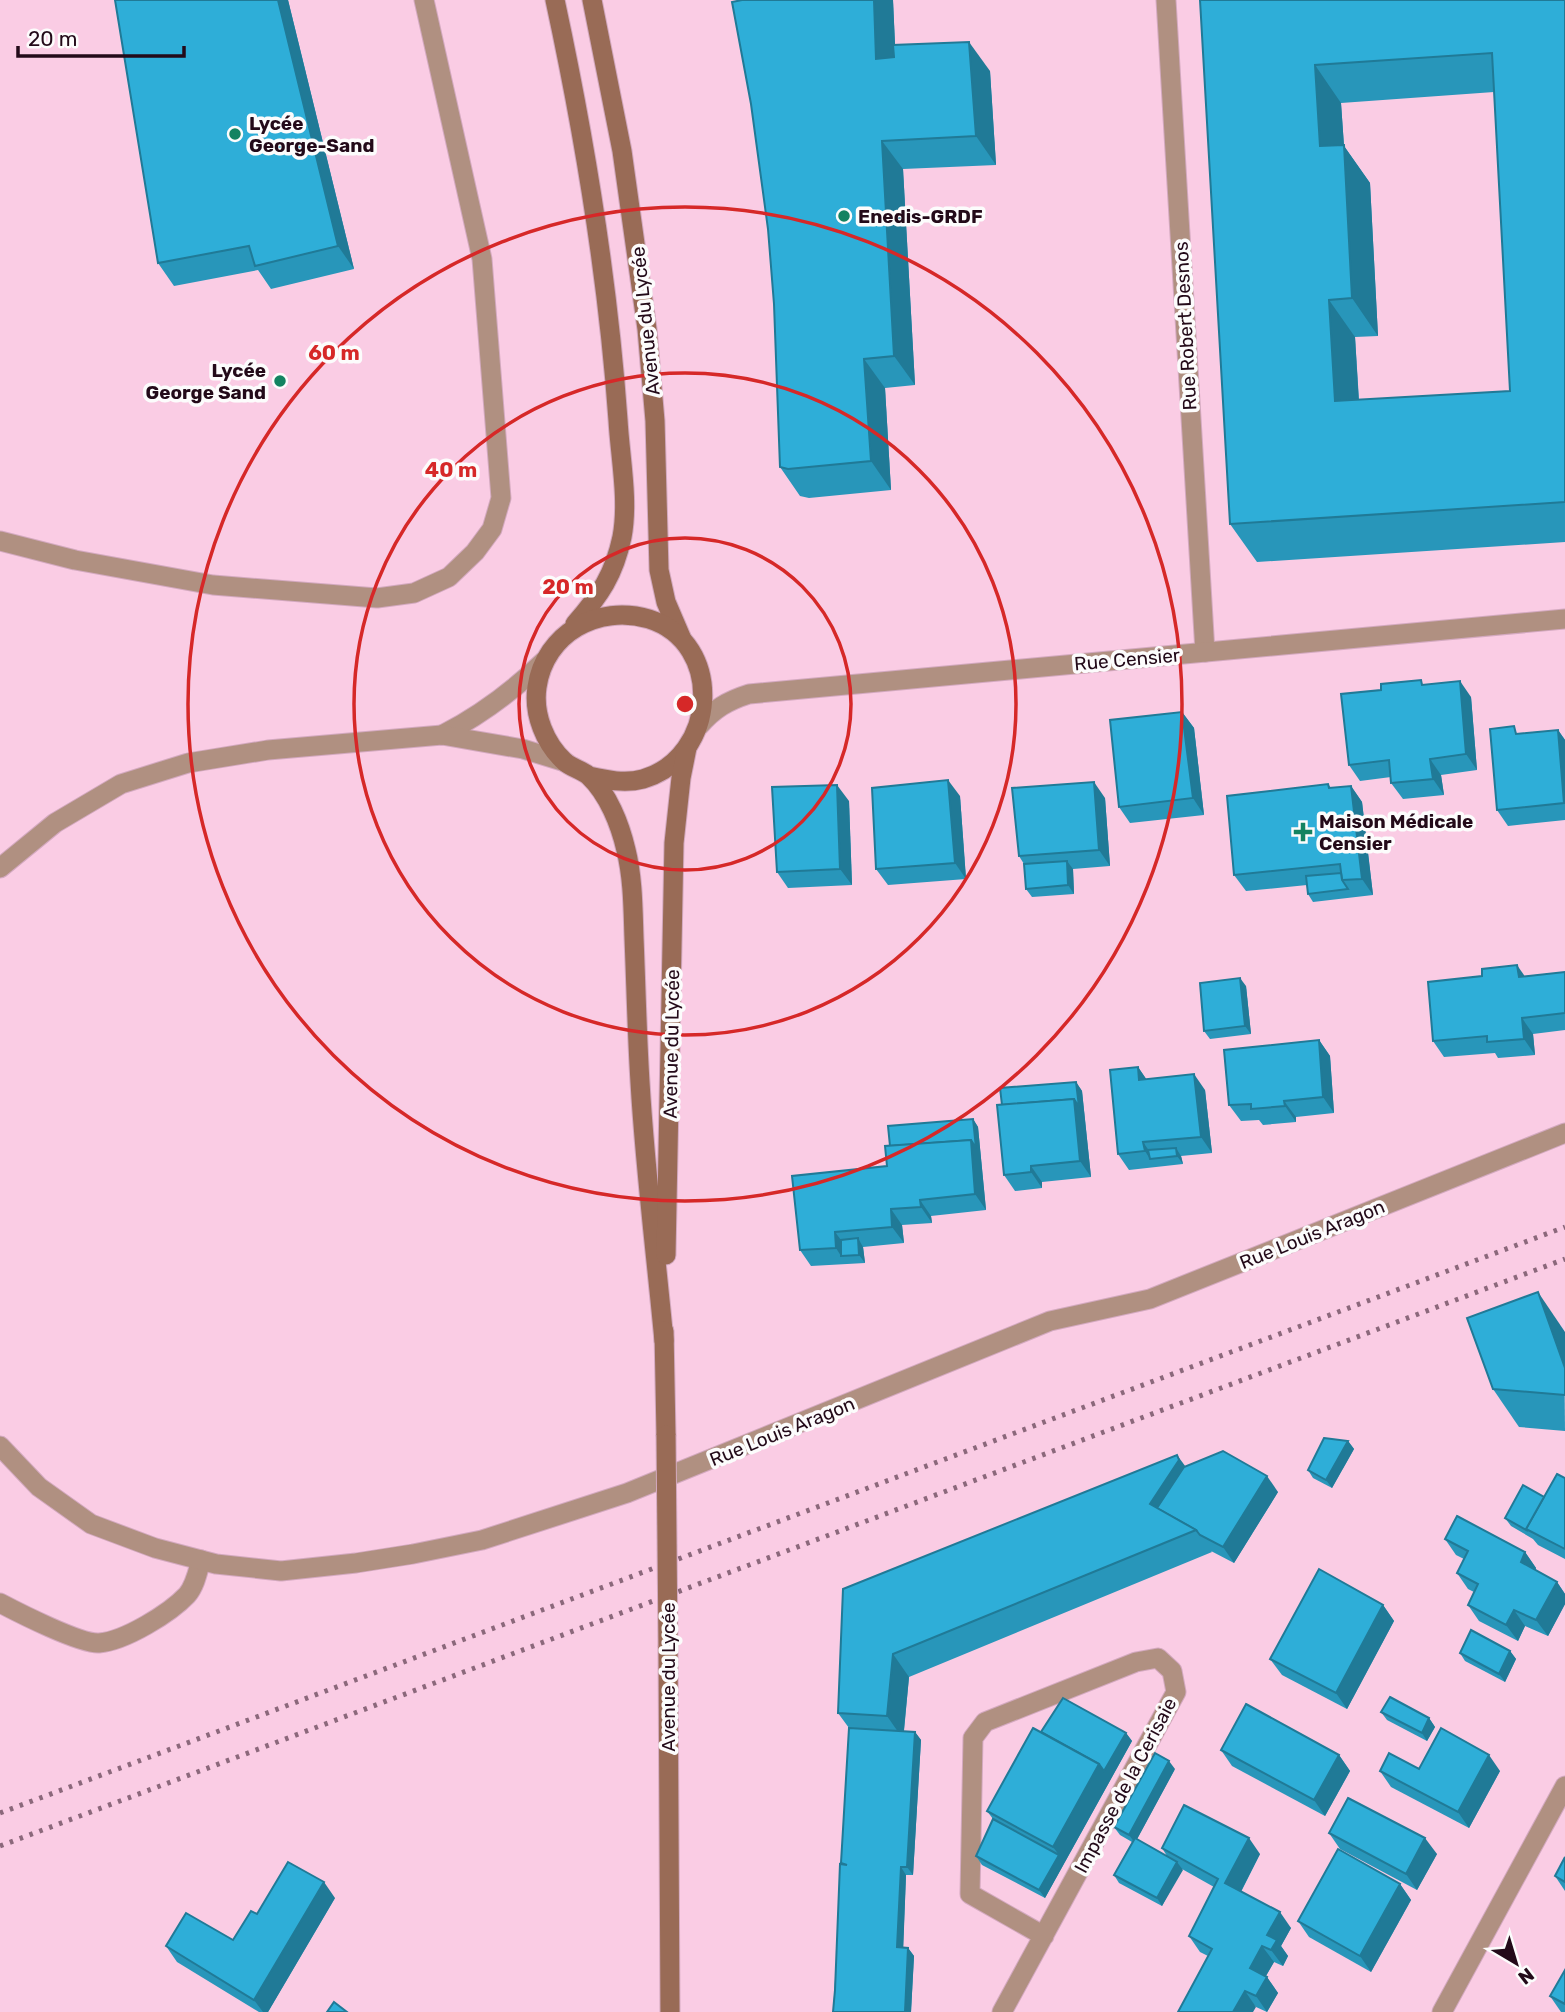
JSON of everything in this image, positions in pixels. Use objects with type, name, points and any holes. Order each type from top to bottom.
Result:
[{"type":"main road","name":"Avenue du Lycée","points":[[555,0],[590,180],[607,304],[623,495],[623,533],[617,557],[600,596],[570,631]]},
{"type":"main road","name":"Avenue du Lycée","points":[[592,0],[622,151],[647,329],[655,421],[659,570],[666,602],[683,642]]},
{"type":"main road","points":[[629,614],[663,624],[683,642],[696,661],[703,682],[704,704],[699,726],[687,748],[668,767],[643,779],[616,782],[589,776],[565,762],[548,741],[538,715],[537,688],[544,661],[555,644],[570,631],[594,619],[629,614]]},
{"type":"main road","name":"Avenue du Lycée","points":[[670,2012],[664,1342],[674,844],[687,748]]},
{"type":"main road","name":"Avenue du Lycée","points":[[589,776],[616,818],[626,851],[632,908],[640,1083],[664,1342]]},
{"type":"street","points":[[0,541],[75,560],[213,586],[377,598],[414,593],[449,577],[475,552],[492,529],[501,498],[482,259],[424,0]]},
{"type":"street","name":"Rue Robert Desnos","points":[[1166,0],[1205,652]]},
{"type":"street","name":"Rue Censier","points":[[699,726],[713,710],[728,701],[749,694],[1565,619]]},
{"type":"street","points":[[442,735],[499,701],[544,661]]},
{"type":"street","points":[[0,868],[55,822],[110,790],[174,767],[268,750],[442,735],[523,749],[565,762]]},
{"type":"street","name":"Rue Louis Aragon","points":[[0,1446],[39,1487],[91,1524],[155,1548],[216,1564],[281,1571],[356,1563],[482,1540],[554,1519],[717,1458],[1050,1321],[1150,1299],[1565,1133]]},
{"type":"street","points":[[0,1603],[61,1632],[98,1643],[135,1632],[164,1614],[189,1593],[201,1560]]},
{"type":"street","name":"Impasse de la Cerisaie","points":[[1002,2012],[1044,1936],[1176,1692],[1172,1671],[1158,1658],[1136,1662],[985,1721],[973,1738],[970,1894],[1044,1936]]},
{"type":"street","points":[[1442,2012],[1565,1786]]},
{"type":"building","name":"Lycée George-Sand","points":[[115,0],[278,0],[338,246],[255,266],[249,246],[158,263]]},
{"type":"building","name":"Enedis-GRDF","points":[[874,0],[876,59],[894,57],[893,45],[969,42],[976,136],[882,141],[894,356],[864,359],[871,461],[788,469],[780,467],[774,304],[768,229],[751,104],[732,2]]},
{"type":"building","points":[[1200,0],[1565,0],[1565,502],[1230,524]],"holes":[[[1492,53],[1510,391],[1335,401],[1329,300],[1352,298],[1344,145],[1320,146],[1315,65]]]},
{"type":"building","points":[[1421,680],[1422,685],[1460,681],[1466,754],[1430,759],[1433,779],[1391,783],[1389,760],[1349,765],[1341,694],[1381,690],[1381,684]]},
{"type":"building","points":[[1182,712],[1193,798],[1119,807],[1110,720]]},
{"type":"building","points":[[1514,726],[1516,734],[1558,730],[1564,803],[1497,810],[1490,729]]},
{"type":"building","points":[[948,780],[955,863],[876,869],[872,788]]},
{"type":"building","points":[[1094,782],[1099,850],[1019,856],[1012,788]]},
{"type":"building","name":"Maison Médicale Censier","points":[[1328,784],[1329,788],[1351,786],[1362,879],[1342,880],[1340,864],[1234,875],[1227,796]]},
{"type":"building","points":[[837,785],[840,869],[777,872],[772,787]]},
{"type":"building","points":[[1067,861],[1068,885],[1026,889],[1024,864]]},
{"type":"building","points":[[1341,873],[1348,889],[1308,894],[1306,876]]},
{"type":"building","points":[[1517,965],[1519,977],[1565,972],[1565,1013],[1522,1018],[1524,1039],[1487,1042],[1487,1036],[1433,1041],[1428,982],[1482,976],[1482,969]]},
{"type":"building","points":[[1240,978],[1245,1026],[1204,1031],[1200,983]]},
{"type":"building","points":[[1319,1040],[1323,1097],[1284,1101],[1285,1106],[1251,1109],[1251,1104],[1229,1105],[1224,1050]]},
{"type":"building","points":[[1138,1067],[1139,1080],[1194,1074],[1201,1137],[1143,1142],[1145,1151],[1118,1154],[1110,1070]]},
{"type":"building","points":[[1076,1082],[1079,1107],[1074,1099],[1002,1105],[1000,1088]]},
{"type":"building","points":[[1074,1099],[1080,1161],[1031,1166],[1031,1172],[1004,1175],[997,1105]]},
{"type":"building","points":[[973,1119],[976,1148],[971,1140],[890,1146],[888,1126]]},
{"type":"building","points":[[971,1140],[975,1194],[920,1200],[921,1207],[891,1209],[892,1227],[835,1232],[836,1248],[800,1250],[792,1176],[887,1166],[885,1146]]},
{"type":"building","points":[[1176,1148],[1177,1156],[1150,1159],[1148,1150]]},
{"type":"building","points":[[858,1238],[859,1255],[841,1256],[841,1240]]},
{"type":"building","points":[[1538,1292],[1565,1368],[1565,1395],[1493,1389],[1467,1318]]},
{"type":"building","points":[[1324,1438],[1348,1441],[1326,1480],[1308,1470]]},
{"type":"building","points":[[1223,1451],[1267,1476],[1223,1547],[1157,1508],[1184,1467]]},
{"type":"building","points":[[1177,1455],[1179,1460],[1150,1504],[1196,1530],[893,1654],[887,1716],[838,1713],[843,1589]]},
{"type":"building","points":[[1557,1474],[1565,1478],[1565,1549],[1526,1529]]},
{"type":"building","points":[[1523,1485],[1544,1497],[1526,1529],[1528,1531],[1505,1518]]},
{"type":"building","points":[[1457,1516],[1525,1552],[1521,1562],[1557,1582],[1536,1620],[1514,1610],[1506,1625],[1468,1605],[1478,1584],[1457,1573],[1468,1551],[1445,1539]]},
{"type":"building","points":[[1319,1569],[1383,1605],[1336,1693],[1270,1659]]},
{"type":"building","points":[[1471,1630],[1510,1651],[1499,1674],[1460,1653]]},
{"type":"building","points":[[1390,1697],[1429,1718],[1422,1733],[1381,1712]]},
{"type":"building","points":[[1063,1698],[1126,1733],[1104,1771],[1099,1764],[1041,1732]]},
{"type":"building","points":[[1246,1704],[1339,1755],[1314,1800],[1221,1750]]},
{"type":"building","points":[[849,1728],[915,1732],[907,1867],[901,1867],[897,1947],[908,1948],[905,2012],[833,2012],[840,1864],[847,1865],[841,1863]]},
{"type":"building","points":[[1033,1728],[1099,1764],[1053,1847],[987,1811]]},
{"type":"building","points":[[1441,1728],[1489,1755],[1458,1812],[1380,1771],[1389,1753],[1419,1769]]},
{"type":"building","points":[[1155,1753],[1169,1761],[1129,1835],[1114,1827]]},
{"type":"building","points":[[1348,1798],[1425,1838],[1406,1874],[1329,1833]]},
{"type":"building","points":[[1184,1805],[1249,1838],[1225,1883],[1280,1912],[1267,1935],[1277,1940],[1271,1950],[1262,1946],[1250,1968],[1267,1977],[1256,1996],[1245,1991],[1233,2012],[1178,2012],[1212,1949],[1189,1936],[1218,1879],[1162,1848]]},
{"type":"building","points":[[993,1819],[1059,1855],[1039,1890],[976,1856]]},
{"type":"building","points":[[1135,1838],[1177,1862],[1157,1898],[1114,1875]]},
{"type":"building","points":[[1338,1849],[1400,1884],[1360,1956],[1298,1921]]},
{"type":"building","points":[[1565,1857],[1565,1882],[1555,1876]]},
{"type":"building","points":[[288,1862],[324,1882],[254,2000],[166,1946],[186,1913],[233,1940],[251,1911],[257,1914]]},
{"type":"building","points":[[1565,1970],[1565,2004],[1550,1996]]},
{"type":"building","points":[[334,2002],[347,2012],[327,2012]]},
{"type":"railway","points":[[0,1813],[1565,1227]]},
{"type":"railway","points":[[0,1846],[1565,1259]]},
{"type":"place","name":"Lycée George-Sand","points":[[235,134]]},
{"type":"place","name":"Enedis-GRDF","points":[[844,216]]},
{"type":"place","name":"Lycée George Sand","points":[[280,381]]},
{"type":"place","name":"Maison Médicale Censier","points":[[1303,832]]}]
